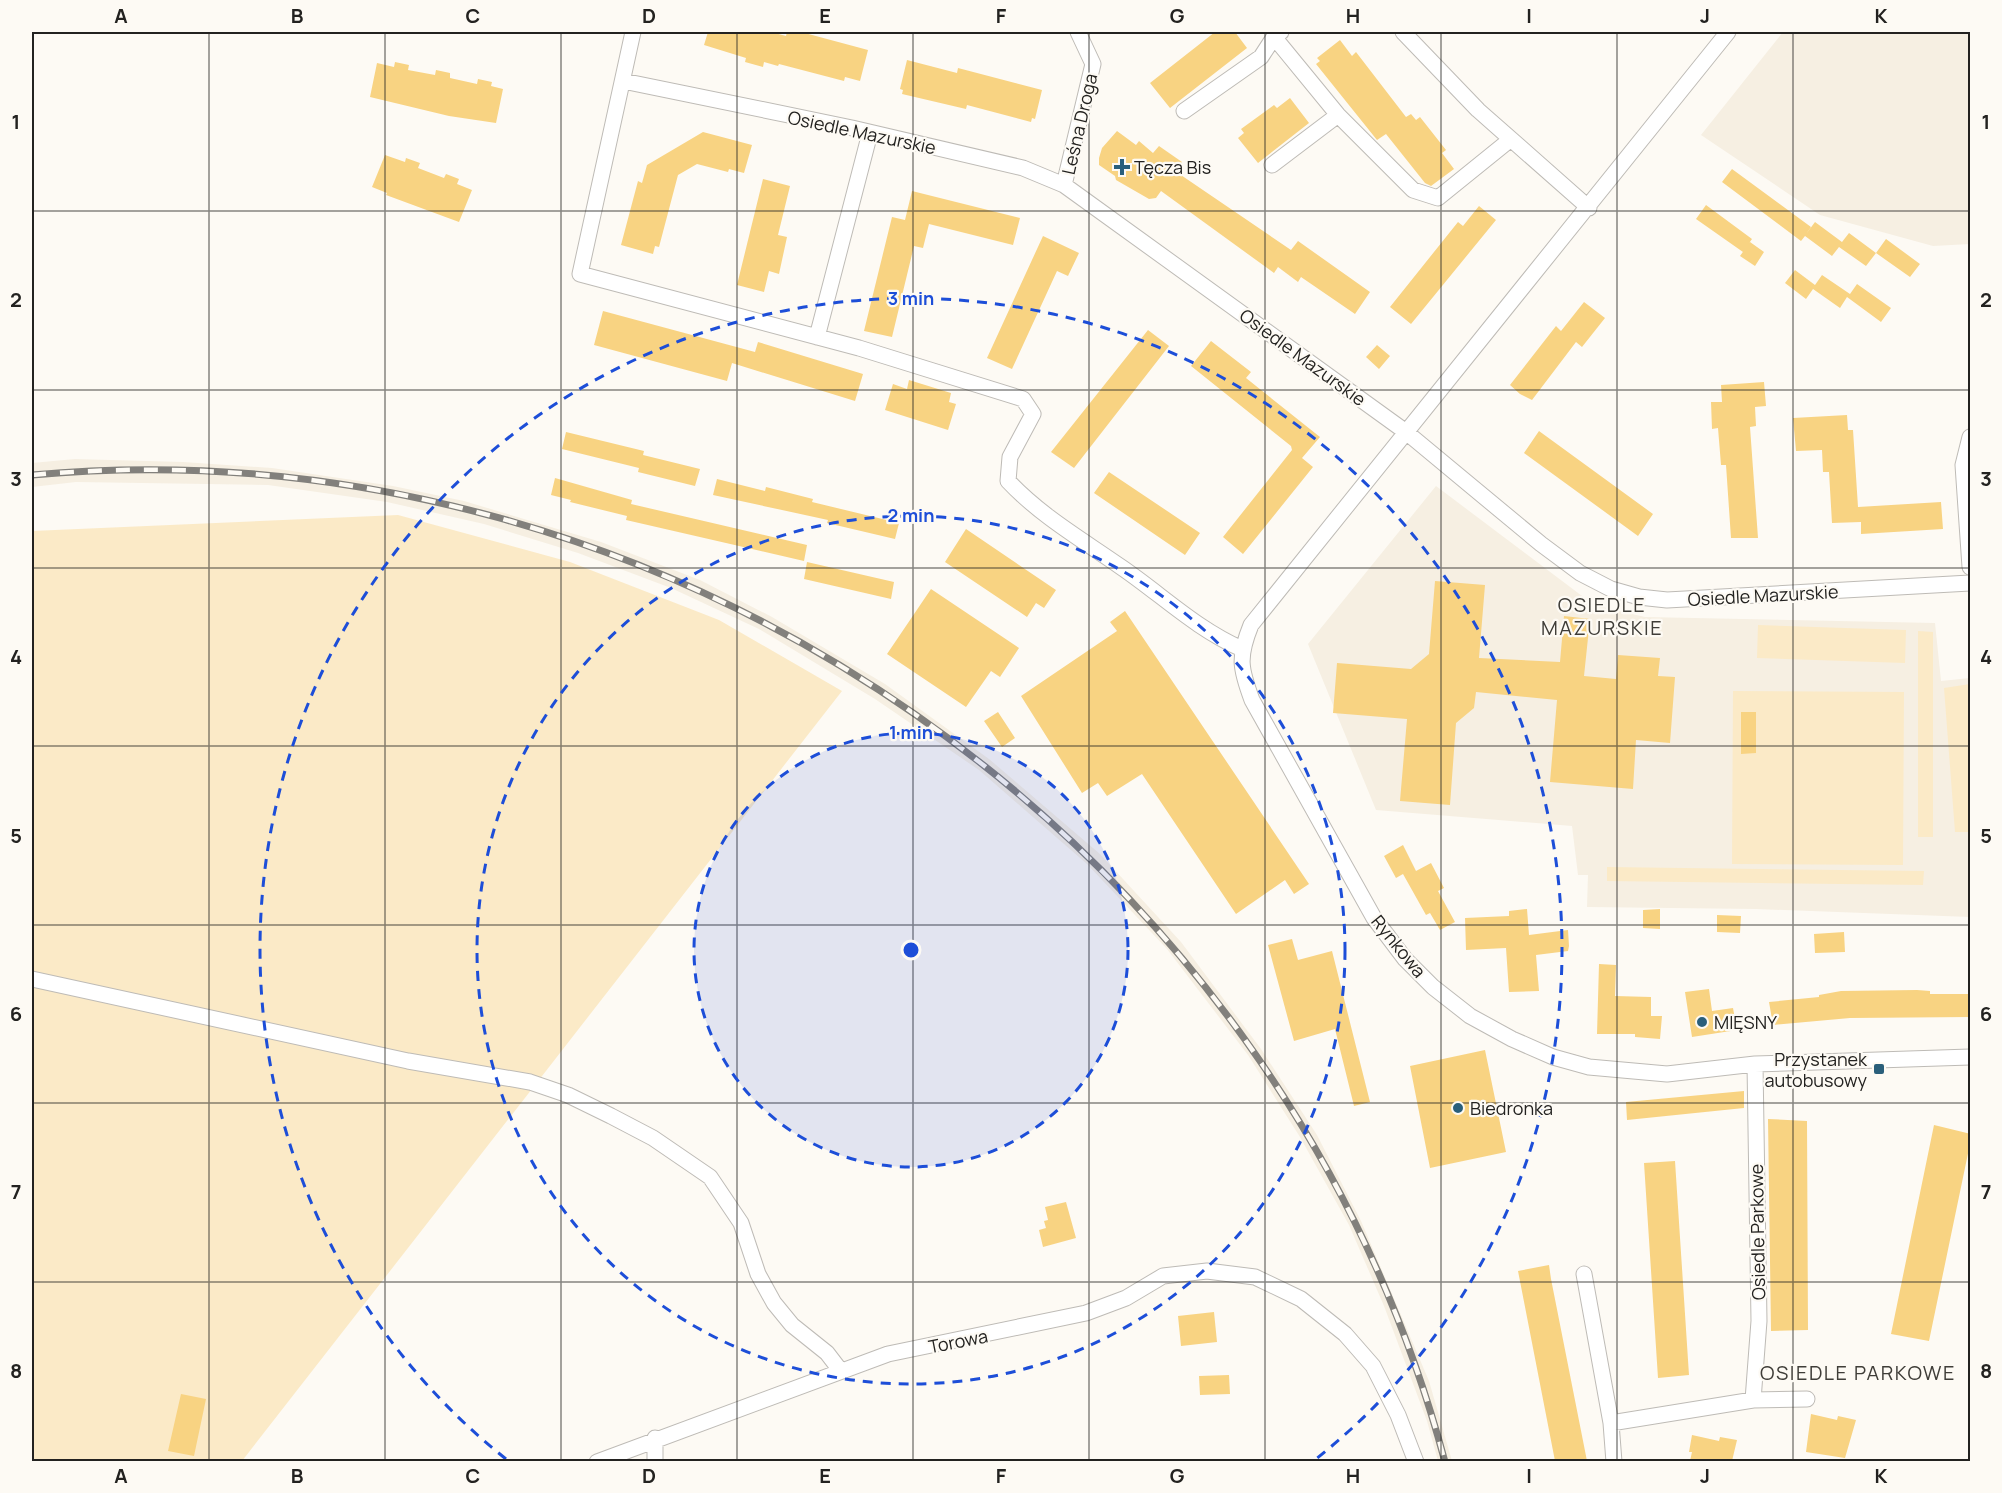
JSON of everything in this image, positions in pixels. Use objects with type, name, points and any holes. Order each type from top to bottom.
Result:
[{"type":"street","points":[[633,32],[580,274],[816,336],[1023,399],[1033,414],[1010,457],[1008,481],[1060,528],[1122,567],[1211,635],[1242,649]]},
{"type":"street","name":"Leśna Droga","points":[[1064,185],[1093,64],[1078,32]]},
{"type":"street","points":[[1403,32],[1478,110],[1589,208]]},
{"type":"street","name":"Rynkowa","points":[[1728,32],[1589,208],[1251,625],[1242,649],[1242,672],[1252,700],[1374,918],[1405,959],[1470,1016],[1553,1057],[1605,1070],[1666,1074],[1755,1064],[1971,1056]]},
{"type":"street","points":[[1184,111],[1261,57],[1278,34],[1338,115],[1413,190],[1438,198],[1511,139]]},
{"type":"street","name":"Osiedle Mazurskie","points":[[623,81],[1023,168],[1064,185],[1406,432],[1540,544],[1580,573],[1609,588],[1639,597],[1667,600],[1971,583]]},
{"type":"street","points":[[1272,165],[1338,115]]},
{"type":"street","points":[[816,336],[870,133]]},
{"type":"street","points":[[1971,438],[1963,465],[1971,567]]},
{"type":"street","points":[[32,979],[408,1061],[530,1082],[568,1095],[653,1138],[710,1177],[741,1223],[758,1274],[774,1304],[792,1325],[827,1353],[840,1370]]},
{"type":"street","name":"Osiedle Parkowe","points":[[1753,1400],[1759,1321],[1755,1064]]},
{"type":"street","name":"Torowa","points":[[597,1461],[888,1354],[1086,1313],[1126,1298],[1163,1276],[1207,1271],[1255,1277],[1301,1299],[1345,1334],[1373,1366],[1398,1415],[1416,1461]]},
{"type":"street","points":[[1584,1274],[1611,1423],[1614,1461]]},
{"type":"street","points":[[1611,1423],[1753,1400],[1807,1399]]},
{"type":"street","points":[[655,1438],[655,1461]]},
{"type":"shaded area","points":[[1783,32],[1970,32],[1970,244],[1933,246],[1820,215],[1701,135]]},
{"type":"shaded area","points":[[75,459],[183,462],[272,468],[393,486],[464,501],[601,542],[700,580],[772,617],[885,684],[989,759],[1100,854],[1181,942],[1261,1049],[1317,1135],[1361,1221],[1429,1381],[1452,1461],[1438,1461],[1427,1421],[1384,1306],[1349,1225],[1300,1137],[1248,1055],[1167,949],[1087,864],[979,770],[875,699],[759,629],[671,588],[578,553],[484,524],[387,502],[268,485],[76,482],[32,487],[32,463]]},
{"type":"shaded area","points":[[1436,486],[1594,605],[1645,617],[1935,623],[1941,681],[1970,678],[1970,917],[1756,909],[1587,907],[1588,875],[1578,875],[1572,826],[1376,810],[1308,644]]},
{"type":"shaded area","points":[[398,515],[570,562],[719,620],[842,691],[242,1461],[32,1461],[32,531]]},
{"type":"shaded area","points":[[1758,625],[1906,630],[1905,663],[1757,658]]},
{"type":"shaded area","points":[[1918,631],[1933,632],[1933,837],[1918,837]]},
{"type":"shaded area","points":[[1970,684],[1970,832],[1955,832],[1944,688]]},
{"type":"shaded area","points":[[1733,691],[1904,692],[1903,865],[1732,864]]},
{"type":"shaded area","points":[[1607,867],[1924,871],[1923,885],[1607,881]]},
{"type":"building","points":[[708,32],[771,32],[786,36],[787,32],[801,32],[868,50],[860,81],[845,77],[844,81],[779,64],[778,66],[764,62],[763,67],[745,62],[746,58],[704,45]]},
{"type":"building","points":[[1215,32],[1235,32],[1247,48],[1170,108],[1150,83]]},
{"type":"building","points":[[1340,40],[1352,56],[1356,52],[1406,117],[1411,114],[1416,120],[1420,117],[1446,150],[1442,153],[1454,169],[1431,186],[1425,183],[1386,134],[1377,140],[1316,64],[1320,61],[1317,58]]},
{"type":"building","points":[[907,60],[957,73],[958,68],[1042,90],[1035,119],[1032,118],[1031,122],[967,105],[966,109],[902,94],[903,90],[900,89]]},
{"type":"building","points":[[395,62],[409,65],[408,70],[435,75],[436,70],[450,73],[450,78],[477,84],[478,79],[492,82],[491,86],[503,89],[496,123],[449,116],[370,97],[377,63],[394,67]]},
{"type":"building","points":[[1290,98],[1309,123],[1258,163],[1238,138],[1244,133],[1241,129],[1274,105],[1277,108]]},
{"type":"building","points":[[1117,131],[1136,145],[1139,141],[1153,153],[1159,146],[1182,162],[1175,171],[1291,250],[1298,241],[1370,292],[1355,314],[1301,277],[1298,282],[1278,267],[1274,273],[1161,191],[1156,198],[1149,199],[1116,180],[1115,176],[1099,165],[1099,158],[1102,148]]},
{"type":"building","points":[[703,132],[752,145],[744,173],[729,169],[728,172],[697,164],[678,175],[659,247],[655,246],[653,254],[621,245],[638,181],[642,183],[647,165]]},
{"type":"building","points":[[385,155],[405,162],[406,158],[420,163],[418,168],[444,178],[446,174],[459,179],[457,184],[472,190],[459,222],[386,195],[387,193],[372,187]]},
{"type":"building","points":[[1732,169],[1811,227],[1806,234],[1815,222],[1842,242],[1849,233],[1876,253],[1866,266],[1839,247],[1832,256],[1805,236],[1801,241],[1722,182]]},
{"type":"building","points":[[763,179],[790,186],[778,235],[787,237],[779,274],[769,271],[764,292],[737,285]]},
{"type":"building","points":[[912,191],[1020,218],[1013,245],[929,224],[923,248],[914,246],[892,337],[864,331],[892,217],[905,220]]},
{"type":"building","points":[[1706,205],[1752,239],[1743,252],[1696,219]]},
{"type":"building","points":[[1479,206],[1496,220],[1411,324],[1390,307],[1458,222],[1463,226]]},
{"type":"building","points":[[1043,236],[1079,253],[1068,276],[1057,271],[1012,369],[987,358]]},
{"type":"building","points":[[1886,239],[1920,264],[1910,277],[1876,253]]},
{"type":"building","points":[[1750,242],[1764,252],[1755,266],[1740,256]]},
{"type":"building","points":[[1795,270],[1815,285],[1822,275],[1850,294],[1857,284],[1891,308],[1881,322],[1847,297],[1840,308],[1813,289],[1806,299],[1785,283]]},
{"type":"building","points":[[1584,302],[1605,318],[1582,347],[1576,342],[1532,400],[1520,394],[1510,385],[1556,326],[1561,331]]},
{"type":"building","points":[[603,311],[755,352],[758,342],[863,374],[855,401],[732,363],[727,381],[594,345]]},
{"type":"building","points":[[1148,330],[1169,346],[1074,468],[1051,452]]},
{"type":"building","points":[[1211,341],[1251,372],[1246,378],[1320,437],[1302,458],[1313,467],[1243,554],[1223,537],[1292,450],[1291,446],[1191,366]]},
{"type":"building","points":[[1377,345],[1390,356],[1379,369],[1366,357]]},
{"type":"building","points":[[909,380],[951,393],[949,402],[956,404],[948,430],[885,410],[893,384],[907,389]]},
{"type":"building","points":[[1764,382],[1766,406],[1755,407],[1756,426],[1750,427],[1758,538],[1731,538],[1726,465],[1721,465],[1718,428],[1712,429],[1711,402],[1722,402],[1721,385]]},
{"type":"building","points":[[1847,415],[1848,430],[1853,430],[1858,507],[1941,502],[1943,529],[1861,534],[1861,522],[1832,523],[1829,472],[1823,472],[1822,450],[1796,451],[1793,418]]},
{"type":"building","points":[[1539,431],[1653,514],[1638,536],[1524,453]]},
{"type":"building","points":[[566,432],[644,451],[643,455],[700,469],[695,486],[638,472],[639,468],[562,449]]},
{"type":"building","points":[[1109,472],[1200,533],[1185,555],[1094,493]]},
{"type":"building","points":[[555,478],[632,500],[631,504],[807,545],[804,561],[626,520],[627,516],[570,502],[571,500],[551,495]]},
{"type":"building","points":[[717,479],[765,491],[766,487],[813,499],[812,502],[899,523],[895,539],[827,523],[828,520],[713,495]]},
{"type":"building","points":[[966,529],[1056,590],[1044,608],[1036,603],[1027,617],[945,562]]},
{"type":"building","points":[[807,562],[894,582],[891,599],[804,579]]},
{"type":"building","points":[[1435,581],[1485,585],[1479,658],[1560,662],[1564,616],[1590,619],[1584,676],[1616,679],[1618,655],[1660,658],[1658,676],[1675,677],[1670,743],[1636,740],[1633,789],[1550,782],[1557,700],[1476,692],[1474,708],[1456,723],[1450,805],[1400,801],[1407,719],[1333,713],[1337,663],[1411,669],[1429,654]]},
{"type":"building","points":[[931,589],[1019,648],[1000,677],[991,671],[966,707],[887,654]]},
{"type":"building","points":[[1125,611],[1309,884],[1294,894],[1285,880],[1236,914],[1142,774],[1107,796],[1098,783],[1082,793],[1021,696],[1117,631],[1110,622]]},
{"type":"building","points":[[998,712],[1015,738],[1002,747],[984,721]]},
{"type":"building","points":[[1741,712],[1756,712],[1756,753],[1741,754]]},
{"type":"building","points":[[1403,845],[1416,871],[1431,863],[1444,888],[1438,891],[1455,922],[1440,930],[1430,913],[1426,915],[1403,874],[1396,878],[1384,856]]},
{"type":"building","points":[[1527,909],[1529,935],[1568,930],[1568,951],[1536,955],[1539,991],[1509,992],[1506,948],[1466,950],[1465,918],[1509,916],[1509,911]]},
{"type":"building","points":[[1660,909],[1660,929],[1643,928],[1643,910]]},
{"type":"building","points":[[1717,915],[1741,916],[1740,933],[1717,932]]},
{"type":"building","points":[[1844,932],[1845,952],[1815,953],[1814,934]]},
{"type":"building","points":[[1292,939],[1298,960],[1332,951],[1370,1102],[1354,1106],[1335,1029],[1294,1041],[1268,945]]},
{"type":"building","points":[[1599,964],[1616,965],[1615,996],[1651,997],[1651,1016],[1662,1016],[1660,1039],[1635,1037],[1635,1034],[1597,1034]]},
{"type":"building","name":"MIĘSNY","points":[[1709,989],[1712,1011],[1733,1008],[1737,1030],[1692,1037],[1685,992]]},
{"type":"building","points":[[1841,991],[1930,991],[1930,994],[1971,994],[1971,1017],[1850,1018],[1773,1025],[1769,1002],[1819,997],[1819,995]]},
{"type":"building","name":"Biedronka","points":[[1485,1050],[1506,1152],[1430,1168],[1410,1066]]},
{"type":"building","points":[[1744,1091],[1744,1108],[1627,1120],[1626,1102]]},
{"type":"building","points":[[1768,1119],[1807,1121],[1808,1330],[1771,1331]]},
{"type":"building","points":[[1934,1125],[1971,1134],[1971,1139],[1929,1341],[1891,1334]]},
{"type":"building","points":[[1675,1161],[1689,1375],[1658,1378],[1644,1163]]},
{"type":"building","points":[[1066,1202],[1076,1238],[1043,1247],[1039,1230],[1046,1228],[1044,1221],[1048,1220],[1045,1207]]},
{"type":"building","points":[[1549,1265],[1587,1461],[1555,1461],[1518,1271]]},
{"type":"building","points":[[1214,1312],[1217,1342],[1181,1346],[1178,1316]]},
{"type":"building","points":[[1229,1375],[1230,1394],[1200,1395],[1199,1376]]},
{"type":"building","points":[[181,1394],[206,1399],[194,1456],[168,1451]]},
{"type":"building","points":[[1811,1414],[1837,1420],[1838,1416],[1856,1420],[1845,1458],[1806,1452]]},
{"type":"building","points":[[1692,1435],[1719,1441],[1720,1437],[1737,1440],[1732,1461],[1690,1461]]},
{"type":"railway","points":[[32,475],[269,475],[498,518],[716,599],[915,715],[1093,862],[1244,1038],[1363,1239],[1445,1462]]},
{"type":"place","name":"Tęcza Bis","points":[[1122,167]]},
{"type":"place","name":"MIĘSNY","points":[[1702,1022]]},
{"type":"place","name":"Przystanek autobusowy","points":[[1879,1069]]},
{"type":"place","name":"Biedronka","points":[[1458,1108]]},
{"type":"district","name":"OSIEDLE MAZURSKIE","points":[[1602,616]]},
{"type":"district","name":"OSIEDLE PARKOWE","points":[[1858,1372]]}]
